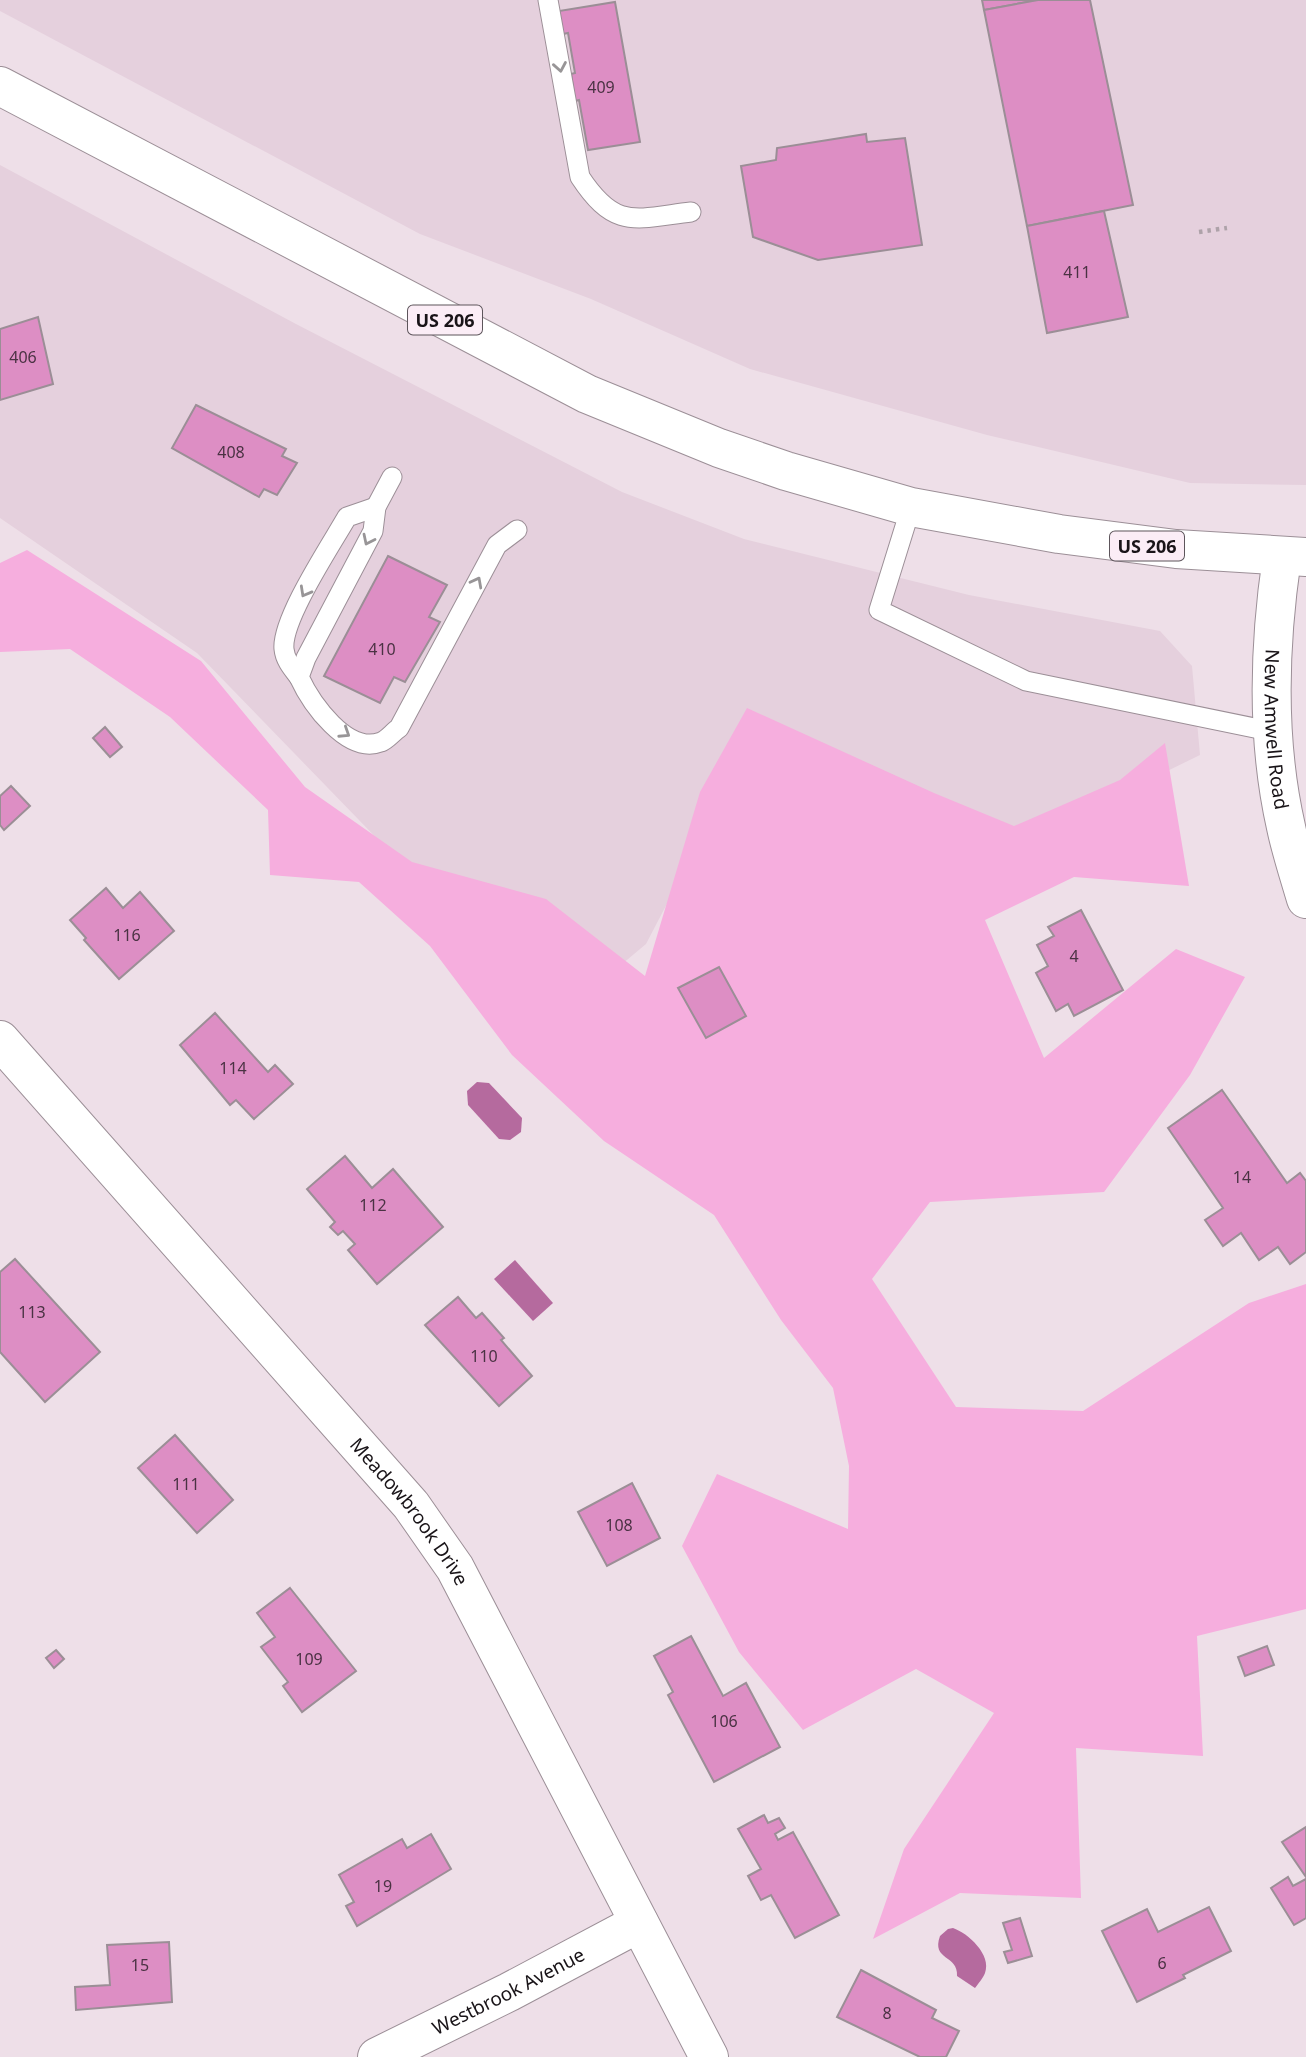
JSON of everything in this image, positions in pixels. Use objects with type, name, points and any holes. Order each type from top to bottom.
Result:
[{"type":"street","name":"US 206","points":[[0,86],[587,394],[741,456],[911,507],[1059,534],[1176,549],[1294,557]]},
{"type":"street","name":"New Amwell Road","points":[[1294,557],[1277,588],[1271,686],[1286,826],[1306,899]]},
{"type":"street","name":"Meadowbrook Drive","points":[[0,1040],[411,1505],[455,1569],[709,2057]]},
{"type":"street","name":"Westbrook Avenue","points":[[377,2057],[509,1992],[639,1923]]},
{"type":"lane","points":[[548,0],[580,177],[592,196],[605,209],[623,218],[691,212]]},
{"type":"lane","points":[[299,677],[306,658],[373,531],[376,507],[392,477]]},
{"type":"lane","points":[[376,507],[347,517],[287,624],[284,647],[288,662],[309,698],[339,731],[364,744],[382,742],[398,728],[497,545],[517,530]]},
{"type":"lane","points":[[911,507],[879,610],[1026,681],[1274,732]]},
{"type":"path","points":[[1199,232],[1227,228]]},
{"type":"shaded area","points":[[0,0],[1306,0],[1306,485],[1190,483],[987,435],[750,369],[591,299],[420,234],[0,11]]},
{"type":"shaded area","points":[[0,165],[296,324],[622,492],[744,539],[969,595],[1160,631],[1192,666],[1200,755],[1018,844],[759,727],[646,944],[554,1021],[197,653],[0,518]]},
{"type":"shaded area","points":[[27,550],[201,661],[305,787],[412,862],[546,899],[645,976],[700,792],[747,708],[934,793],[1014,826],[1120,780],[1165,743],[1189,886],[1074,877],[985,920],[1044,1058],[1176,949],[1245,977],[1190,1075],[1104,1192],[930,1202],[872,1279],[956,1407],[1083,1411],[1249,1303],[1306,1284],[1306,1609],[1197,1636],[1203,1756],[1076,1748],[1081,1898],[960,1893],[873,1939],[904,1849],[994,1713],[916,1669],[803,1730],[739,1652],[682,1546],[717,1474],[848,1529],[849,1466],[833,1388],[781,1320],[714,1215],[604,1141],[512,1055],[430,946],[359,882],[270,875],[268,810],[170,717],[70,649],[0,652],[0,563]]},
{"type":"shaded area","points":[[477,1082],[489,1083],[522,1118],[521,1132],[510,1140],[499,1139],[468,1105],[467,1091]]},
{"type":"shaded area","points":[[515,1260],[553,1303],[533,1321],[494,1279]]},
{"type":"shaded area","points":[[953,1928],[972,1940],[985,1959],[985,1973],[975,1988],[957,1976],[954,1964],[939,1950],[940,1936]]},
{"type":"building","points":[[982,0],[1038,0],[984,10]]},
{"type":"building","points":[[1038,0],[1090,0],[1133,205],[1027,226],[984,10]]},
{"type":"building","points":[[615,2],[640,142],[588,150],[579,100],[575,101],[571,74],[575,73],[568,33],[563,34],[559,11]]},
{"type":"building","points":[[866,134],[867,142],[905,138],[922,245],[818,260],[753,237],[741,166],[776,160],[777,148]]},
{"type":"building","points":[[1104,211],[1128,317],[1047,333],[1027,226]]},
{"type":"building","points":[[38,317],[53,384],[0,400],[0,329]]},
{"type":"building","points":[[196,405],[286,449],[282,456],[297,463],[277,495],[264,489],[259,497],[172,448]]},
{"type":"building","points":[[388,556],[447,585],[429,617],[440,622],[405,682],[394,677],[380,703],[324,676]]},
{"type":"building","points":[[105,727],[122,747],[110,757],[93,738]]},
{"type":"building","points":[[11,786],[30,806],[4,830],[0,825],[0,796]]},
{"type":"building","points":[[106,888],[123,908],[140,892],[174,931],[119,979],[70,920]]},
{"type":"building","points":[[1081,910],[1123,990],[1074,1016],[1068,1004],[1056,1011],[1036,973],[1048,966],[1037,945],[1054,936],[1048,927]]},
{"type":"building","points":[[719,967],[746,1016],[706,1038],[678,988]]},
{"type":"building","points":[[215,1013],[268,1072],[275,1065],[293,1084],[254,1119],[236,1100],[230,1105],[180,1045]]},
{"type":"building","points":[[1222,1090],[1287,1183],[1300,1173],[1306,1181],[1306,1252],[1290,1264],[1278,1247],[1259,1260],[1241,1233],[1223,1246],[1205,1220],[1223,1208],[1168,1128]]},
{"type":"building","points":[[345,1156],[372,1188],[393,1169],[443,1227],[377,1284],[348,1250],[355,1244],[343,1231],[338,1235],[330,1227],[335,1222],[307,1189]]},
{"type":"building","points":[[15,1259],[100,1352],[45,1402],[0,1352],[0,1272]]},
{"type":"building","points":[[458,1297],[476,1318],[482,1313],[532,1376],[499,1406],[425,1325]]},
{"type":"building","points":[[175,1435],[233,1500],[197,1533],[138,1468]]},
{"type":"building","points":[[632,1483],[660,1538],[607,1566],[578,1512]]},
{"type":"building","points":[[290,1588],[356,1671],[302,1712],[283,1686],[288,1682],[261,1647],[275,1637],[257,1613]]},
{"type":"building","points":[[691,1636],[723,1696],[746,1683],[780,1747],[714,1782],[668,1695],[673,1692],[654,1656]]},
{"type":"building","points":[[1267,1646],[1274,1665],[1245,1676],[1238,1657]]},
{"type":"building","points":[[56,1650],[64,1659],[54,1668],[46,1658]]},
{"type":"building","points":[[764,1815],[768,1823],[779,1818],[785,1828],[775,1834],[778,1840],[793,1832],[839,1915],[795,1938],[771,1895],[761,1900],[748,1876],[761,1869],[738,1829]]},
{"type":"building","points":[[1306,1827],[1306,1877],[1282,1842]]},
{"type":"building","points":[[431,1834],[451,1869],[357,1926],[346,1906],[354,1902],[339,1875],[402,1839],[407,1848]]},
{"type":"building","points":[[1288,1877],[1293,1886],[1306,1879],[1306,1918],[1294,1925],[1271,1888]]},
{"type":"building","points":[[1209,1907],[1231,1951],[1137,2002],[1102,1931],[1147,1909],[1158,1932]]},
{"type":"building","points":[[1020,1918],[1032,1956],[1008,1963],[1004,1952],[1012,1950],[1003,1923]]},
{"type":"building","points":[[169,1942],[172,2002],[76,2010],[75,1987],[110,1985],[107,1945]]},
{"type":"building","points":[[861,1970],[936,2010],[932,2018],[959,2031],[946,2057],[920,2057],[837,2017]]}]
